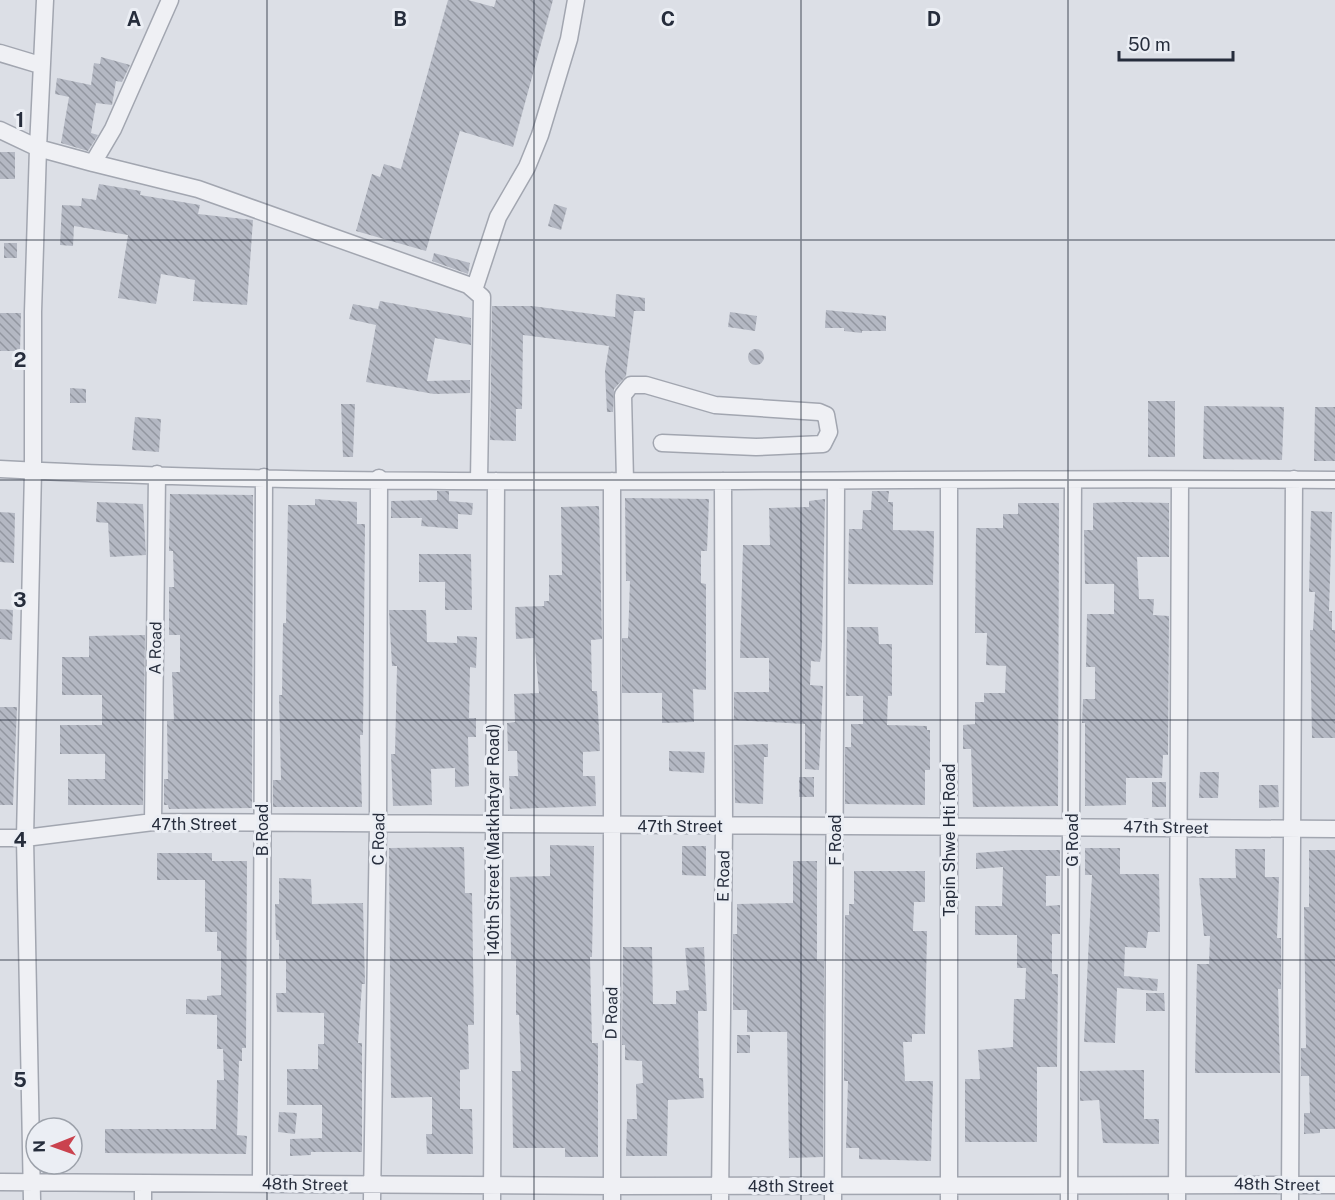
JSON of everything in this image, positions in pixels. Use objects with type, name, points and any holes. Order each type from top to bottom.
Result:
[{"type":"street","points":[[32,1200],[25,838],[33,470],[33,312],[40,65],[45,0]]},
{"type":"street","points":[[93,163],[113,129],[170,0]]},
{"type":"street","points":[[0,130],[38,148],[198,189],[468,285],[474,290],[498,217],[527,167],[540,135],[569,39],[576,0]]},
{"type":"street","points":[[0,53],[40,65]]},
{"type":"street","name":"140th Street (Matkhatyar Road)","points":[[474,290],[482,297],[488,481],[493,825],[492,1193]]},
{"type":"street","name":"D Road","points":[[612,1193],[618,481],[623,395],[631,385],[646,385],[715,405],[819,412],[826,415],[829,432],[823,444],[756,447],[662,443]]},
{"type":"street","points":[[0,469],[488,481],[1335,480]]},
{"type":"street","name":"A Road","points":[[153,822],[157,474]]},
{"type":"street","name":"B Road","points":[[261,1183],[264,477]]},
{"type":"street","name":"C Road","points":[[372,1192],[378,825],[378,478]]},
{"type":"street","points":[[1290,1192],[1294,479]]},
{"type":"street","name":"Tapin Shwe Hti Road","points":[[949,480],[949,1192]]},
{"type":"street","name":"G Road","points":[[1069,1192],[1073,480]]},
{"type":"street","points":[[1176,1192],[1180,480]]},
{"type":"street","name":"E Road","points":[[720,1193],[723,481]]},
{"type":"street","name":"F Road","points":[[833,1193],[836,481]]},
{"type":"street","name":"47th Street","points":[[0,838],[25,838],[153,822],[1335,829]]},
{"type":"street","name":"48th Street","points":[[0,1182],[261,1183],[372,1192],[492,1193],[1290,1192],[1335,1185]]},
{"type":"street","points":[[143,1183],[143,1200]]},
{"type":"building","points":[[448,0],[468,0],[494,7],[496,0],[553,0],[513,147],[460,131],[426,251],[356,231],[372,174],[380,177],[384,164],[401,169]]},
{"type":"building","points":[[101,57],[130,65],[122,82],[116,81],[112,105],[96,103],[91,133],[98,135],[88,151],[61,143],[69,97],[55,94],[57,78],[91,85],[94,63],[100,64]]},
{"type":"building","points":[[0,152],[15,152],[15,179],[0,179]]},
{"type":"building","points":[[99,184],[141,191],[140,195],[200,205],[198,214],[253,220],[247,305],[193,301],[195,280],[161,274],[156,304],[118,298],[128,235],[74,226],[73,246],[60,245],[62,205],[81,206],[82,198],[96,200]]},
{"type":"building","points":[[554,204],[567,208],[561,230],[548,226]]},
{"type":"building","points":[[4,243],[17,243],[17,258],[4,258]]},
{"type":"building","points":[[434,253],[470,263],[468,274],[432,261]]},
{"type":"building","points":[[616,294],[645,298],[645,311],[634,311],[626,376],[614,389],[613,412],[607,412],[605,371],[609,346],[523,335],[522,409],[516,409],[516,441],[490,440],[492,306],[532,306],[615,317]]},
{"type":"building","points":[[380,301],[471,318],[471,345],[435,338],[427,381],[470,380],[470,393],[434,394],[366,382],[376,325],[349,319],[353,304],[378,309]]},
{"type":"building","points":[[826,310],[886,316],[886,331],[862,331],[862,333],[844,331],[844,328],[825,328]]},
{"type":"building","points":[[730,312],[757,316],[755,331],[728,327]]},
{"type":"building","points":[[0,313],[21,313],[20,351],[0,351]]},
{"type":"building","points":[[756,349],[764,357],[756,365],[748,357]]},
{"type":"building","points":[[70,388],[86,389],[86,403],[70,403]]},
{"type":"building","points":[[1148,401],[1175,401],[1175,457],[1148,457]]},
{"type":"building","points":[[341,404],[355,404],[353,457],[343,457]]},
{"type":"building","points":[[1204,406],[1284,407],[1282,460],[1203,459]]},
{"type":"building","points":[[1315,407],[1335,407],[1335,461],[1314,461]]},
{"type":"building","points":[[135,417],[161,419],[159,452],[132,450]]},
{"type":"building","points":[[437,491],[449,491],[449,501],[473,503],[472,515],[458,514],[458,529],[421,526],[422,518],[391,518],[391,501],[437,500]]},
{"type":"building","points":[[872,491],[889,491],[888,502],[893,502],[893,530],[934,531],[933,585],[848,584],[849,529],[862,529],[863,510],[871,510]]},
{"type":"building","points":[[170,494],[253,495],[252,808],[169,809],[168,805],[164,805],[164,779],[168,779],[167,721],[174,721],[172,672],[180,672],[180,635],[169,635],[169,587],[174,587],[173,551],[169,551]]},
{"type":"building","points":[[625,498],[709,499],[707,551],[701,551],[701,583],[706,584],[706,690],[693,689],[694,722],[662,723],[662,693],[622,693],[622,638],[628,638],[630,581],[626,581]]},
{"type":"building","points":[[315,499],[357,502],[357,524],[365,524],[363,735],[360,735],[362,807],[273,807],[273,780],[281,780],[279,695],[282,695],[283,623],[286,623],[288,505],[315,505]]},
{"type":"building","points":[[825,499],[822,645],[820,662],[811,661],[810,685],[823,686],[819,770],[805,769],[805,724],[734,720],[734,692],[769,692],[769,658],[740,658],[743,545],[770,545],[769,508],[809,507],[809,501]]},
{"type":"building","points":[[97,502],[143,504],[146,555],[110,557],[108,523],[96,522]]},
{"type":"building","points":[[1018,503],[1059,503],[1058,806],[973,807],[971,749],[963,749],[963,725],[975,724],[975,702],[984,702],[984,693],[1005,693],[1006,666],[986,665],[987,633],[975,633],[976,528],[1003,528],[1003,514],[1018,514]]},
{"type":"building","points":[[1093,503],[1169,503],[1169,557],[1137,557],[1139,599],[1154,599],[1153,615],[1169,616],[1168,755],[1163,755],[1162,778],[1126,778],[1126,805],[1085,806],[1083,699],[1095,699],[1095,667],[1086,667],[1087,614],[1114,614],[1114,584],[1085,584],[1084,530],[1093,530]]},
{"type":"building","points":[[599,506],[602,639],[591,640],[592,691],[597,691],[600,751],[583,752],[583,776],[595,776],[596,806],[510,809],[509,776],[518,776],[517,751],[508,751],[507,723],[515,722],[514,694],[539,693],[534,638],[516,639],[515,607],[544,606],[544,601],[549,601],[549,575],[562,575],[561,507]]},
{"type":"building","points":[[1311,511],[1332,512],[1329,611],[1332,611],[1332,630],[1335,630],[1335,738],[1312,738],[1310,630],[1313,630],[1315,592],[1309,592]]},
{"type":"building","points":[[0,512],[15,513],[14,563],[0,562]]},
{"type":"building","points":[[419,554],[471,554],[472,610],[445,610],[445,582],[419,582]]},
{"type":"building","points":[[0,609],[13,610],[12,640],[0,639]]},
{"type":"building","points":[[389,610],[426,610],[427,642],[457,643],[457,636],[477,637],[476,668],[470,667],[469,718],[476,718],[476,737],[468,737],[469,786],[455,787],[455,768],[431,769],[432,805],[393,806],[391,754],[395,754],[397,666],[392,666]]},
{"type":"building","points":[[847,627],[878,627],[879,644],[892,644],[892,696],[888,696],[887,725],[927,726],[927,730],[930,730],[930,770],[925,770],[925,805],[845,804],[845,747],[851,747],[851,724],[863,724],[863,696],[846,696]]},
{"type":"building","points":[[145,635],[143,805],[68,805],[68,779],[105,779],[105,754],[60,754],[60,725],[102,725],[102,695],[62,695],[62,657],[89,657],[89,636]]},
{"type":"building","points":[[0,707],[17,707],[13,805],[0,805]]},
{"type":"building","points":[[768,744],[768,757],[764,757],[763,804],[735,803],[734,745]]},
{"type":"building","points":[[669,751],[705,752],[704,773],[669,771]]},
{"type":"building","points":[[1200,772],[1219,772],[1218,798],[1199,798]]},
{"type":"building","points":[[799,777],[814,777],[814,797],[799,797]]},
{"type":"building","points":[[1152,782],[1166,782],[1166,807],[1152,807]]},
{"type":"building","points":[[1259,785],[1278,785],[1279,807],[1259,808]]},
{"type":"building","points":[[550,845],[594,846],[592,957],[590,957],[592,1043],[598,1043],[598,1157],[565,1157],[565,1148],[513,1148],[512,1071],[521,1071],[519,1015],[516,1015],[516,959],[511,959],[510,877],[550,876]]},
{"type":"building","points":[[682,846],[706,846],[706,876],[682,875]]},
{"type":"building","points":[[464,847],[465,893],[472,893],[474,1025],[468,1025],[469,1069],[460,1070],[460,1109],[472,1109],[473,1154],[427,1154],[426,1134],[432,1134],[432,1097],[391,1098],[389,848]]},
{"type":"building","points":[[1085,848],[1120,848],[1120,874],[1159,874],[1160,932],[1148,932],[1146,948],[1125,947],[1124,976],[1158,979],[1157,991],[1117,988],[1115,1043],[1084,1042],[1092,875],[1085,875]]},
{"type":"building","points":[[1235,849],[1265,849],[1265,877],[1279,877],[1277,938],[1281,938],[1281,989],[1278,989],[1280,1073],[1195,1073],[1197,964],[1209,964],[1210,936],[1204,936],[1199,878],[1236,878]]},
{"type":"building","points":[[1060,850],[1060,876],[1046,876],[1046,906],[1060,905],[1060,934],[1052,934],[1052,974],[1058,974],[1057,1067],[1037,1067],[1037,1142],[965,1142],[965,1079],[980,1079],[978,1050],[1013,1047],[1014,999],[1025,999],[1026,968],[1017,968],[1017,935],[975,935],[975,906],[1002,906],[1003,867],[976,869],[976,853]]},
{"type":"building","points":[[1309,850],[1335,850],[1335,1129],[1320,1129],[1320,1133],[1304,1134],[1304,1113],[1310,1113],[1309,1076],[1301,1076],[1301,1048],[1306,1048],[1304,907],[1309,907]]},
{"type":"building","points":[[157,853],[212,853],[212,861],[247,861],[246,1048],[242,1048],[242,1061],[239,1061],[237,1135],[247,1136],[246,1154],[105,1153],[105,1129],[216,1129],[217,1080],[224,1080],[223,1049],[217,1049],[217,1015],[186,1014],[186,999],[207,1000],[207,996],[221,995],[221,951],[217,951],[217,932],[205,932],[205,880],[157,880]]},
{"type":"building","points":[[793,861],[817,861],[817,961],[824,961],[823,1157],[789,1158],[787,1032],[747,1032],[747,1010],[733,1010],[733,934],[737,934],[737,904],[793,903]]},
{"type":"building","points":[[854,871],[925,871],[925,902],[914,902],[913,931],[927,931],[925,1034],[912,1034],[912,1042],[903,1042],[905,1081],[933,1081],[931,1161],[859,1159],[859,1148],[846,1148],[848,1081],[844,1081],[845,915],[849,915],[849,904],[854,904]]},
{"type":"building","points":[[279,878],[311,879],[312,904],[363,903],[365,984],[362,984],[358,1043],[362,1043],[362,1152],[311,1152],[311,1155],[290,1156],[290,1139],[322,1138],[322,1105],[287,1105],[287,1069],[318,1069],[318,1044],[324,1044],[324,1013],[277,1012],[276,993],[286,993],[286,959],[279,959],[279,940],[276,940],[275,904],[279,904]]},
{"type":"building","points":[[623,947],[652,947],[653,1004],[676,1004],[676,991],[689,990],[685,948],[704,947],[707,1011],[698,1011],[699,1078],[703,1078],[704,1098],[668,1100],[667,1156],[626,1156],[627,1119],[637,1119],[636,1084],[643,1083],[642,1061],[625,1060],[625,1045],[622,1045]]},
{"type":"building","points":[[1146,993],[1164,993],[1165,1011],[1146,1011]]},
{"type":"building","points":[[737,1035],[750,1035],[750,1053],[737,1053]]},
{"type":"building","points":[[1144,1070],[1144,1119],[1159,1119],[1159,1144],[1103,1143],[1099,1100],[1080,1101],[1080,1071]]},
{"type":"building","points":[[279,1112],[297,1113],[295,1134],[278,1132]]}]
